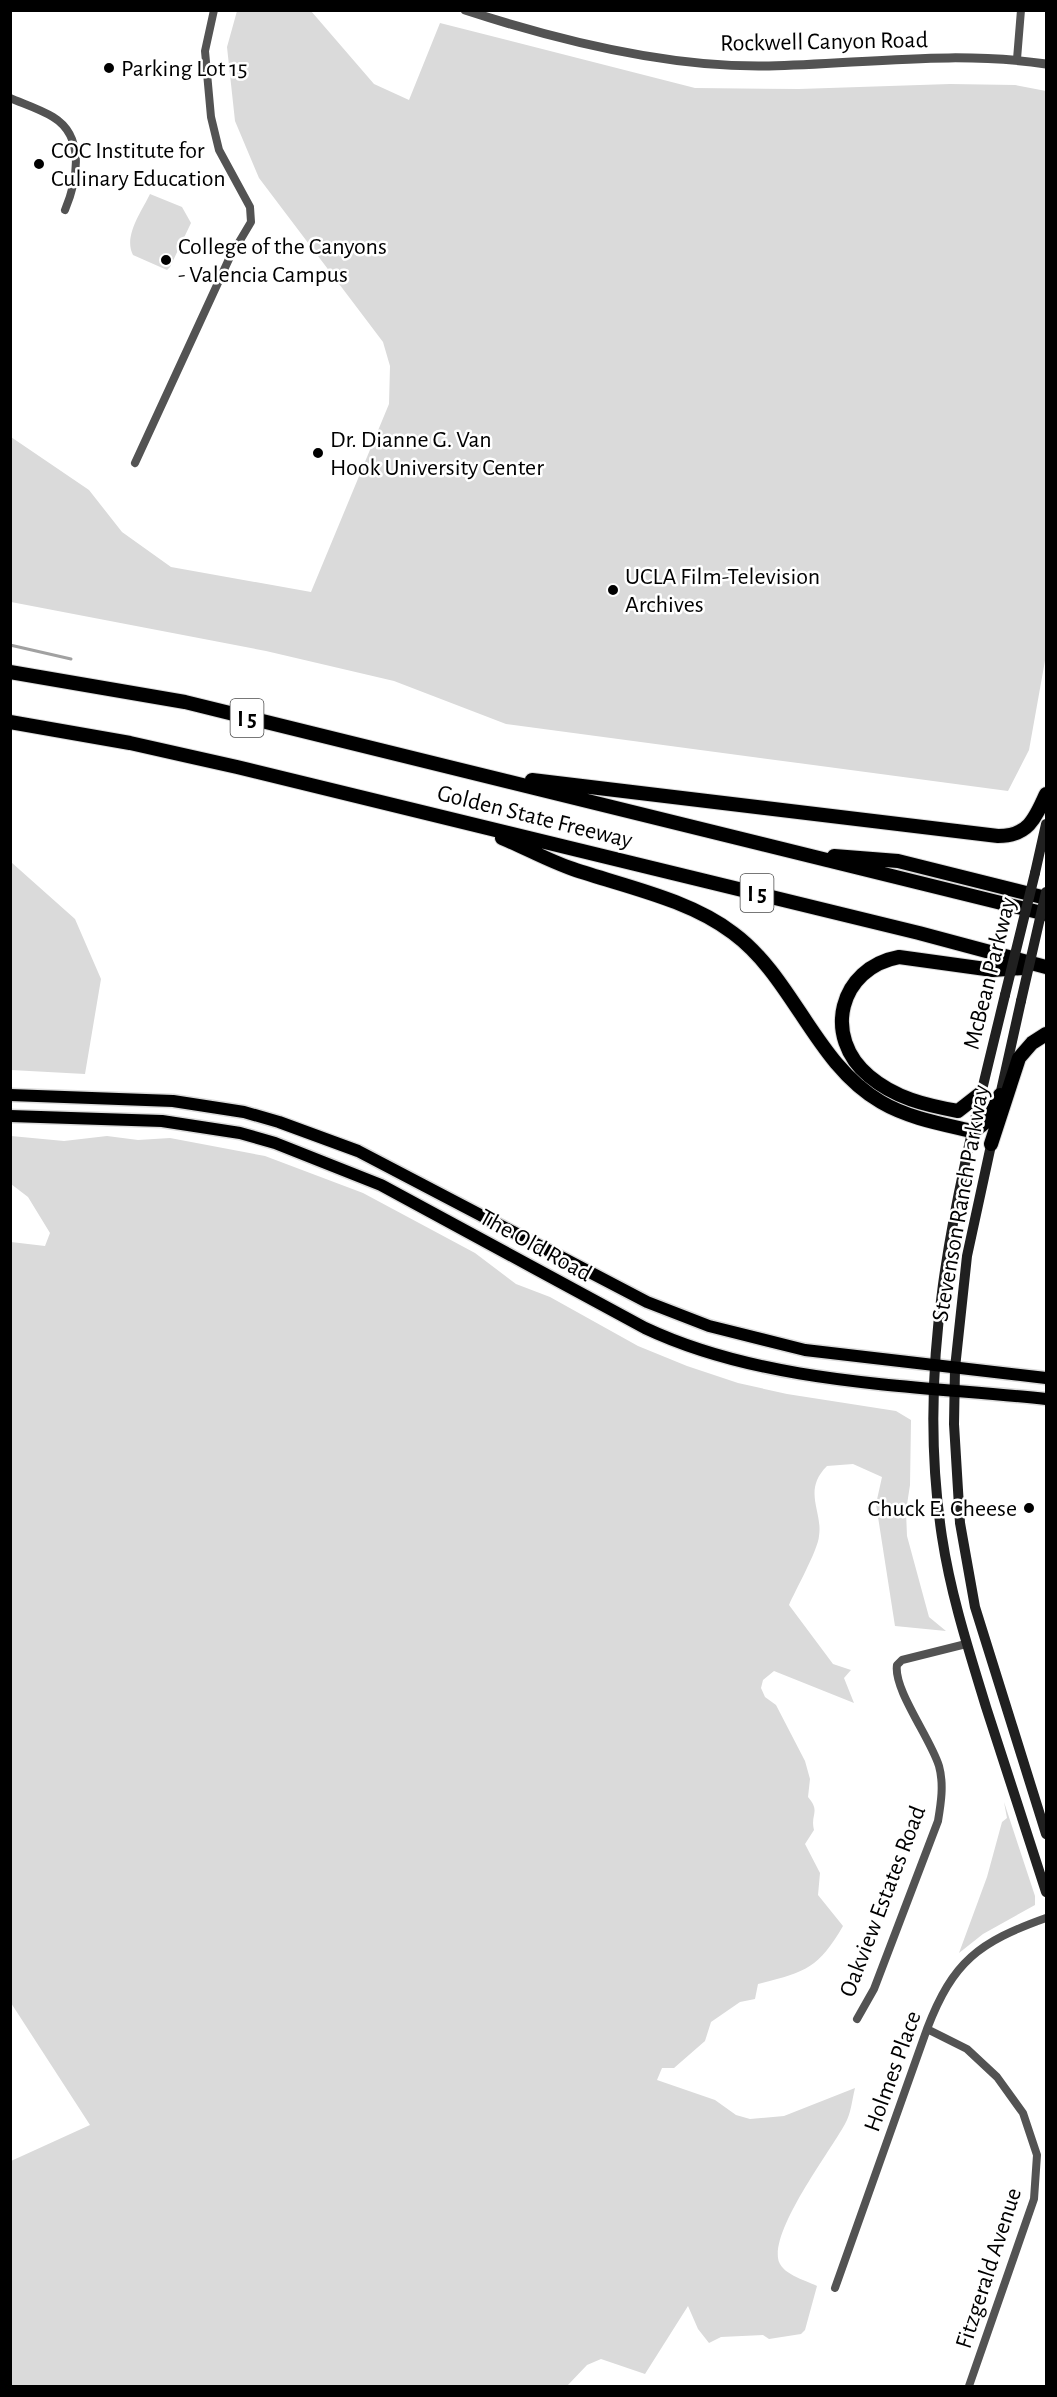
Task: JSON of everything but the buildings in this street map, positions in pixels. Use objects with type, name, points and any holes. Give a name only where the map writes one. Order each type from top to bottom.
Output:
[{"type":"highway","name":"Golden State Freeway","points":[[10,672],[185,702],[787,852],[1047,914]]},
{"type":"highway","name":"Golden State Freeway","points":[[10,722],[130,742],[919,933],[1044,967]]},
{"type":"highway","points":[[481,775],[639,791],[998,836],[1010,836],[1025,831],[1032,823],[1047,794]]},
{"type":"highway","points":[[470,824],[569,868],[681,905],[714,920],[746,942],[772,970],[844,1071],[867,1093],[905,1113],[972,1131],[983,1127],[1000,1095]]},
{"type":"highway","points":[[787,852],[898,861],[1047,898]]},
{"type":"highway","points":[[981,1093],[958,1111],[903,1097],[880,1085],[857,1064],[843,1035],[842,1011],[849,991],[864,972],[887,959],[899,957],[993,970],[1044,967]]},
{"type":"highway","points":[[991,1143],[1019,1058],[1032,1043],[1047,1034]]},
{"type":"main road","name":"McBean Parkway","points":[[972,1131],[1047,824]]},
{"type":"main road","name":"McBean Parkway","points":[[1021,1000],[1047,892]]},
{"type":"main road","name":"Stevenson Ranch Parkway","points":[[1021,1000],[967,1256],[954,1390],[960,1523],[975,1607],[1047,1834]]},
{"type":"main road","name":"The Old Road","points":[[10,1095],[173,1101],[244,1112],[323,1136],[388,1165],[615,1286],[679,1316],[741,1336],[805,1350],[1047,1378]]},
{"type":"main road","name":"The Old Road","points":[[10,1116],[162,1121],[240,1133],[275,1143],[381,1185],[615,1313],[675,1343],[759,1368],[1047,1399]]},
{"type":"main road","name":"Stevenson Ranch Parkway","points":[[972,1131],[948,1237],[934,1366],[934,1467],[939,1519],[949,1575],[966,1644],[1047,1892]]},
{"type":"street","points":[[135,463],[229,259],[251,222],[249,207],[219,150],[211,117],[205,51],[214,10]]},
{"type":"street","name":"Rockwell Canyon Road","points":[[465,10],[598,45],[692,62],[767,66],[936,57],[1017,59],[1047,64]]},
{"type":"street","points":[[1017,59],[1021,10]]},
{"type":"street","points":[[10,98],[54,117],[73,140],[76,152],[75,186],[65,210]]},
{"type":"street","name":"Oakview Estates Road","points":[[856,2019],[874,1989],[938,1821],[941,1805],[939,1768],[899,1683],[897,1665],[902,1660],[966,1644]]},
{"type":"street","name":"Holmes Place","points":[[835,2288],[927,2029],[945,1988],[969,1959],[1003,1934],[1047,1918]]},
{"type":"street","name":"Fitzgerald Avenue","points":[[927,2029],[967,2049],[997,2077],[1023,2114],[1037,2155],[1034,2199],[969,2386]]},
{"type":"shaded area","points":[[237,11],[311,11],[374,84],[409,100],[440,23],[695,88],[799,89],[950,84],[1015,85],[1046,91],[1046,655],[1029,750],[1008,791],[506,724],[394,681],[266,651],[11,602],[11,437],[89,490],[122,532],[171,567],[311,592],[389,404],[390,366],[383,342],[259,178],[235,121],[227,47]]},
{"type":"shaded area","points":[[150,194],[182,207],[191,223],[167,270],[133,255],[131,248],[132,232]]},
{"type":"shaded area","points":[[11,862],[75,919],[101,979],[85,1074],[11,1070]]},
{"type":"shaded area","points":[[11,1136],[64,1141],[107,1136],[138,1140],[170,1138],[265,1156],[363,1193],[475,1253],[516,1284],[550,1297],[638,1346],[738,1383],[787,1394],[896,1411],[911,1420],[910,1485],[906,1511],[907,1536],[929,1617],[946,1631],[895,1626],[876,1504],[882,1477],[853,1464],[827,1466],[816,1484],[818,1542],[789,1605],[833,1664],[851,1670],[844,1678],[854,1703],[774,1671],[763,1680],[761,1688],[765,1697],[776,1705],[805,1761],[810,1779],[808,1797],[815,1810],[814,1830],[805,1844],[820,1873],[818,1895],[843,1926],[818,1960],[799,1972],[758,1984],[755,1999],[740,2002],[711,2022],[705,2041],[674,2068],[662,2068],[657,2080],[715,2100],[736,2115],[750,2119],[784,2116],[855,2088],[847,2120],[793,2209],[779,2244],[778,2258],[783,2268],[794,2276],[817,2286],[805,2330],[801,2334],[769,2339],[763,2335],[721,2337],[709,2343],[698,2329],[688,2306],[645,2374],[601,2359],[587,2365],[567,2386],[11,2386],[11,2161],[90,2125],[11,2003],[11,1242],[45,1246],[50,1233],[28,1197],[11,1184]]},
{"type":"shaded area","points":[[1004,1802],[1035,1896],[1035,1905],[983,1934],[959,1953],[987,1877],[1002,1822],[1007,1818]]},
{"type":"waterway","points":[[10,645],[71,659]]},
{"type":"place","name":"Parking Lot 15","points":[[109,68]]},
{"type":"place","name":"COC Institute for Culinary Education","points":[[39,164]]},
{"type":"place","name":"College of the Canyons - Valencia Campus","points":[[166,260]]},
{"type":"place","name":"Dr. Dianne G. Van Hook University Center","points":[[318,453]]},
{"type":"place","name":"UCLA Film-Television Archives","points":[[613,590]]},
{"type":"place","name":"Chuck E. Cheese","points":[[1029,1508]]}]
